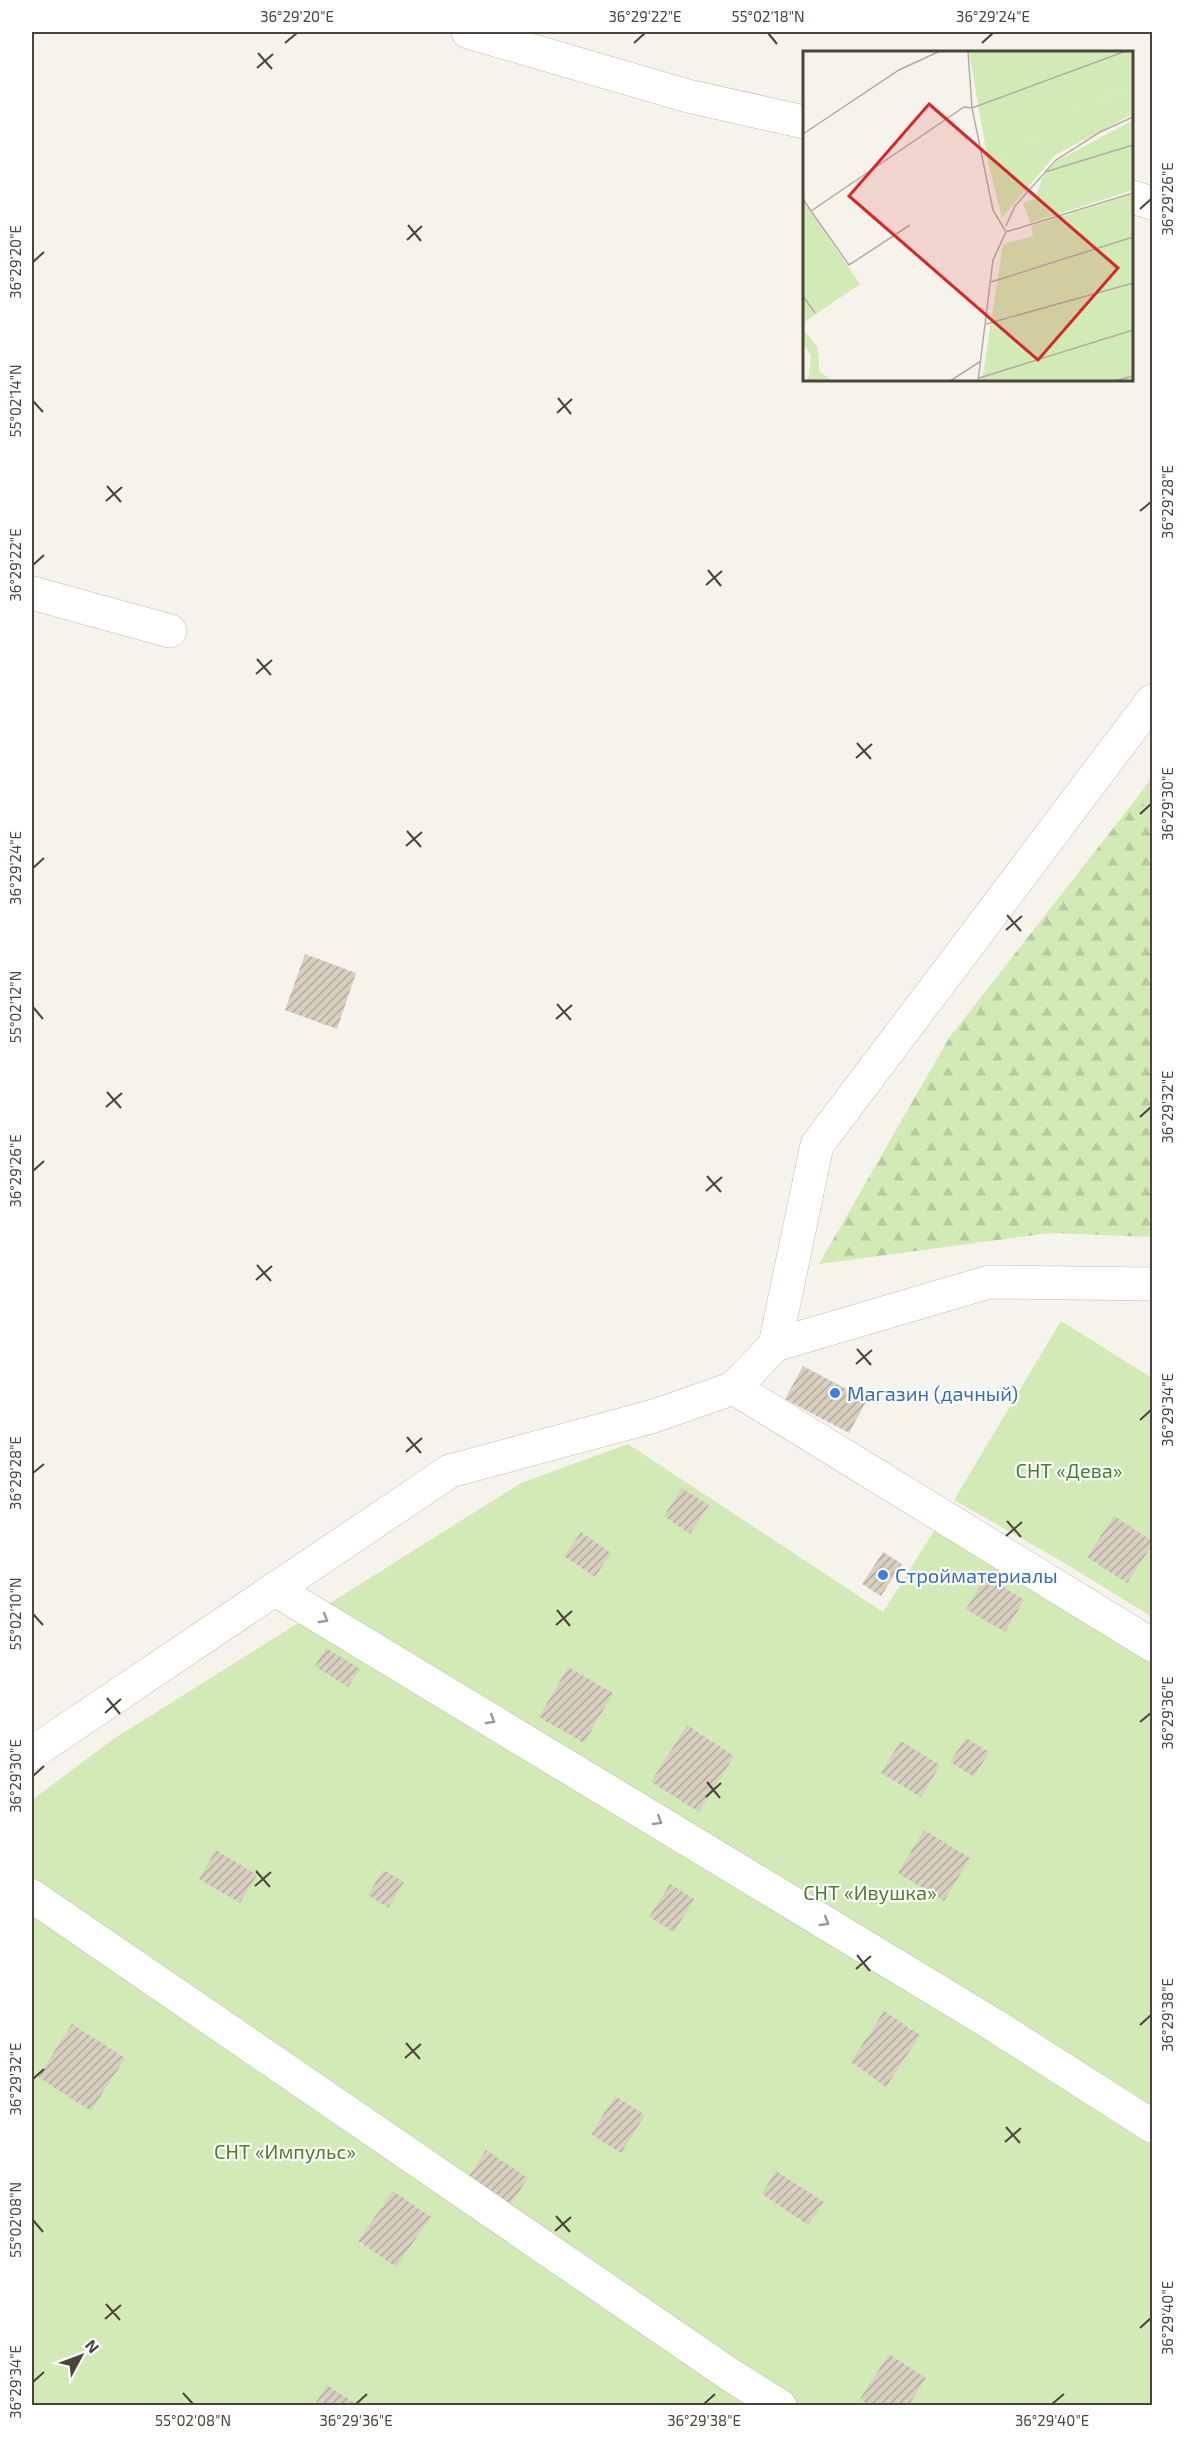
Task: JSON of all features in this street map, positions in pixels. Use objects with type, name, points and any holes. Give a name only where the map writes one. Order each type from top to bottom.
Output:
[{"type":"street","points":[[468,32],[688,96],[803,122]]},
{"type":"street","points":[[1133,197],[1152,202]]},
{"type":"street","points":[[32,593],[170,631]]},
{"type":"street","points":[[775,1345],[817,1144],[1152,701]]},
{"type":"street","points":[[32,1753],[450,1471],[654,1416],[734,1388],[775,1345],[988,1282],[1152,1284]]},
{"type":"street","points":[[734,1388],[1152,1645]]},
{"type":"street","points":[[274,1589],[984,2019],[1152,2126]]},
{"type":"street","points":[[32,1896],[729,2374],[780,2406]]},
{"type":"green space","points":[[1152,777],[1152,809],[1136,799]]},
{"type":"green space","points":[[1136,799],[1152,809],[1152,1237],[1050,1233],[819,1264],[949,1038]]},
{"type":"green space","name":"СНТ «Дева»","points":[[1061,1321],[1152,1378],[1152,1617],[1063,1562],[954,1500]]},
{"type":"green space","points":[[628,1444],[883,1612],[936,1528],[1152,1662],[1152,2405],[32,2406],[32,1800],[112,1740],[521,1483]]},
{"type":"building","points":[[305,954],[356,973],[337,1029],[285,1010]]},
{"type":"building","points":[[803,1366],[867,1400],[849,1433],[785,1399]]},
{"type":"building","points":[[682,1488],[709,1505],[690,1534],[664,1516]]},
{"type":"building","points":[[1114,1516],[1152,1541],[1152,1545],[1127,1583],[1087,1557]]},
{"type":"building","points":[[581,1532],[611,1553],[595,1577],[564,1556]]},
{"type":"building","points":[[883,1552],[902,1564],[881,1596],[862,1584]]},
{"type":"building","points":[[986,1576],[1024,1600],[1005,1632],[966,1609]]},
{"type":"building","points":[[326,1648],[360,1669],[348,1687],[315,1666]]},
{"type":"building","points":[[568,1667],[613,1693],[584,1743],[539,1717]]},
{"type":"building","points":[[687,1725],[734,1756],[699,1812],[651,1782]]},
{"type":"building","points":[[966,1738],[989,1752],[974,1777],[950,1762]]},
{"type":"building","points":[[901,1741],[940,1765],[921,1797],[881,1773]]},
{"type":"building","points":[[924,1830],[970,1858],[944,1901],[898,1873]]},
{"type":"building","points":[[216,1850],[257,1875],[240,1903],[199,1879]]},
{"type":"building","points":[[383,1870],[404,1882],[388,1908],[368,1895]]},
{"type":"building","points":[[670,1884],[694,1899],[674,1932],[649,1917]]},
{"type":"building","points":[[884,2011],[920,2035],[886,2087],[851,2062]]},
{"type":"building","points":[[72,2024],[125,2058],[91,2111],[38,2077]]},
{"type":"building","points":[[615,2096],[645,2115],[621,2153],[591,2134]]},
{"type":"building","points":[[486,2150],[528,2178],[507,2210],[465,2182]]},
{"type":"building","points":[[776,2171],[824,2202],[808,2225],[762,2194]]},
{"type":"building","points":[[393,2191],[431,2217],[396,2267],[358,2241]]},
{"type":"building","points":[[889,2354],[926,2378],[908,2406],[870,2406],[860,2399]]},
{"type":"building","points":[[327,2385],[359,2406],[314,2406]]},
{"type":"place","name":"Магазин (дачный)","points":[[835,1393]]},
{"type":"place","name":"Стройматериалы","points":[[883,1575]]},
{"type":"park label","name":"СНТ «Ивушка»","points":[[870,1892]]},
{"type":"park label","name":"СНТ «Импульс»","points":[[285,2151]]}]
